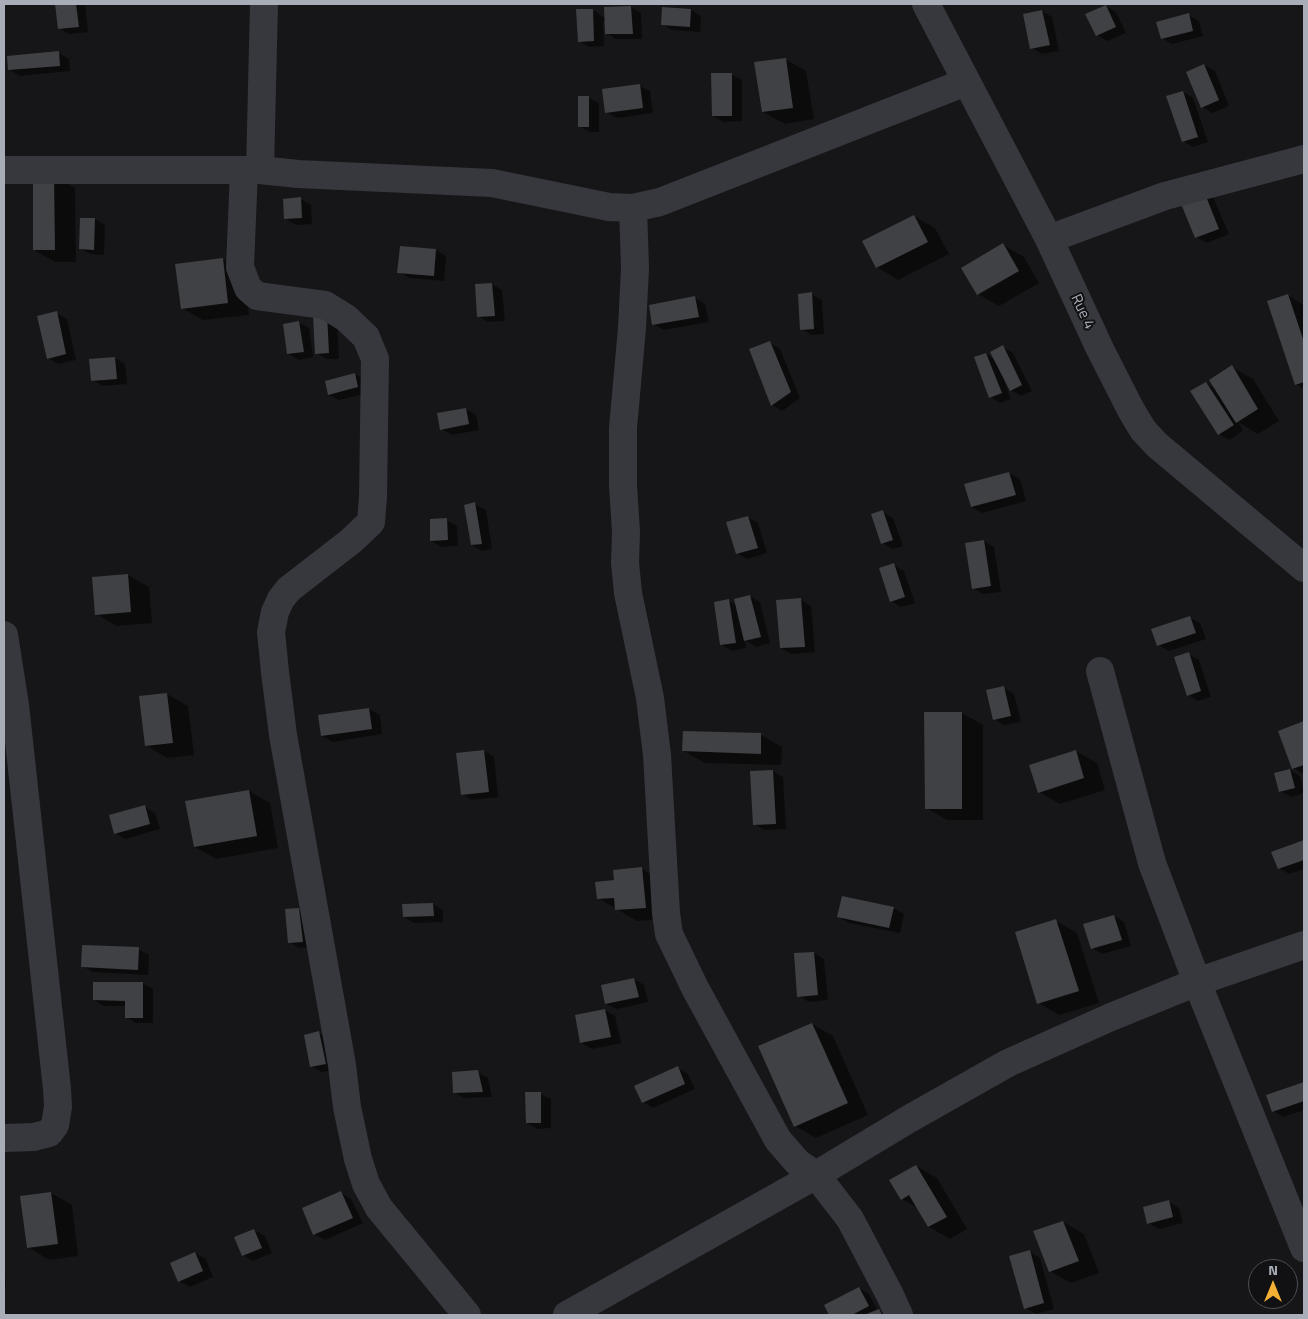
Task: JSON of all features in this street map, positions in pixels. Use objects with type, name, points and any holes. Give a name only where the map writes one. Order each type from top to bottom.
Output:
[{"type":"street","points":[[264,4],[252,170],[240,267],[248,288],[257,296],[325,305],[346,318],[366,337],[375,358],[374,496],[371,522],[351,541],[289,589],[281,599],[275,612],[271,632],[285,744],[342,1065],[347,1107],[358,1159],[366,1184],[379,1208],[467,1315]]},
{"type":"street","name":"Rue 4","points":[[926,4],[1048,240],[1131,410],[1143,430],[1157,445],[1304,568]]},
{"type":"street","points":[[4,170],[252,170],[298,174],[492,183],[609,207],[633,208],[660,202],[966,82]]},
{"type":"street","points":[[1048,240],[1165,196],[1304,159]]},
{"type":"street","points":[[633,208],[634,285],[623,428],[625,563],[628,593],[650,698],[658,755],[666,914],[669,934],[695,988],[778,1140],[798,1163],[816,1175],[850,1219],[899,1315]]},
{"type":"street","points":[[4,635],[15,705],[58,1107],[56,1125],[49,1133],[34,1137],[4,1138]]},
{"type":"street","points":[[1100,671],[1152,863],[1197,982],[1304,1248]]},
{"type":"street","points":[[567,1315],[816,1175],[908,1119],[1008,1063],[1111,1017],[1197,982],[1304,945]]},
{"type":"building","points":[[55,4],[76,4],[79,27],[58,29]]},
{"type":"building","points":[[1106,5],[1116,27],[1096,36],[1085,14]]},
{"type":"building","points":[[631,6],[633,34],[605,34],[604,7]]},
{"type":"building","points":[[662,7],[691,9],[690,27],[661,25]]},
{"type":"building","points":[[576,9],[593,9],[594,41],[578,42]]},
{"type":"building","points":[[1042,10],[1050,45],[1030,49],[1023,14]]},
{"type":"building","points":[[1189,13],[1193,31],[1161,39],[1156,22]]},
{"type":"building","points":[[59,51],[60,66],[8,70],[7,56]]},
{"type":"building","points":[[786,58],[793,108],[762,112],[754,62]]},
{"type":"building","points":[[1204,64],[1219,100],[1201,108],[1186,72]]},
{"type":"building","points":[[711,73],[732,73],[732,116],[712,116]]},
{"type":"building","points":[[640,84],[643,108],[605,113],[602,89]]},
{"type":"building","points":[[1183,91],[1198,137],[1182,142],[1166,96]]},
{"type":"building","points":[[578,96],[589,96],[589,127],[578,127]]},
{"type":"building","points":[[33,175],[54,175],[55,250],[33,250]]},
{"type":"building","points":[[1203,189],[1219,229],[1195,238],[1179,199]]},
{"type":"building","points":[[301,197],[302,218],[284,219],[283,199]]},
{"type":"building","points":[[914,215],[928,242],[876,268],[862,241]]},
{"type":"building","points":[[80,218],[95,218],[94,250],[79,249]]},
{"type":"building","points":[[1003,243],[1019,271],[977,295],[961,268]]},
{"type":"building","points":[[400,246],[436,249],[434,276],[397,273]]},
{"type":"building","points":[[223,258],[228,303],[181,309],[175,264]]},
{"type":"building","points":[[492,283],[495,316],[477,317],[475,284]]},
{"type":"building","points":[[812,292],[814,329],[800,330],[798,294]]},
{"type":"building","points":[[1288,294],[1304,342],[1304,382],[1295,385],[1267,301]]},
{"type":"building","points":[[695,296],[699,317],[652,325],[649,305]]},
{"type":"building","points":[[57,311],[66,354],[47,359],[37,316]]},
{"type":"building","points":[[327,314],[329,353],[315,354],[313,315]]},
{"type":"building","points":[[299,321],[304,352],[287,354],[283,324]]},
{"type":"building","points":[[770,341],[791,392],[771,406],[749,349]]},
{"type":"building","points":[[1003,345],[1022,385],[1010,391],[990,352]]},
{"type":"building","points":[[986,353],[1002,393],[989,398],[974,357]]},
{"type":"building","points":[[115,357],[117,379],[91,381],[89,359]]},
{"type":"building","points":[[1232,365],[1258,409],[1236,423],[1209,380]]},
{"type":"building","points":[[355,373],[358,387],[328,395],[325,381]]},
{"type":"building","points":[[1206,382],[1234,425],[1218,435],[1190,391]]},
{"type":"building","points":[[466,408],[469,424],[440,430],[437,413]]},
{"type":"building","points":[[1009,472],[1016,495],[971,507],[964,484]]},
{"type":"building","points":[[475,502],[482,544],[471,545],[464,505]]},
{"type":"building","points":[[883,510],[893,540],[881,544],[871,514]]},
{"type":"building","points":[[748,516],[758,548],[736,554],[726,522]]},
{"type":"building","points":[[447,518],[448,540],[430,541],[430,519]]},
{"type":"building","points":[[984,540],[991,586],[972,589],[965,543]]},
{"type":"building","points":[[894,563],[905,597],[890,602],[879,568]]},
{"type":"building","points":[[128,574],[131,612],[95,615],[92,577]]},
{"type":"building","points":[[750,595],[761,637],[744,641],[734,599]]},
{"type":"building","points":[[801,598],[805,647],[780,648],[776,600]]},
{"type":"building","points":[[729,599],[736,643],[720,645],[714,602]]},
{"type":"building","points":[[1190,616],[1196,633],[1157,646],[1151,629]]},
{"type":"building","points":[[1189,652],[1201,691],[1187,696],[1174,657]]},
{"type":"building","points":[[1004,686],[1011,716],[993,720],[986,690]]},
{"type":"building","points":[[167,693],[173,743],[145,746],[139,696]]},
{"type":"building","points":[[369,708],[372,729],[321,736],[318,715]]},
{"type":"building","points":[[924,712],[962,712],[962,809],[925,809]]},
{"type":"building","points":[[1304,721],[1304,765],[1292,769],[1278,731]]},
{"type":"building","points":[[683,731],[761,733],[761,754],[682,751]]},
{"type":"building","points":[[484,750],[489,792],[461,795],[456,753]]},
{"type":"building","points":[[1076,750],[1084,778],[1038,793],[1029,765]]},
{"type":"building","points":[[1290,769],[1295,788],[1279,792],[1274,773]]},
{"type":"building","points":[[773,770],[776,824],[753,825],[750,771]]},
{"type":"building","points":[[249,790],[257,836],[194,847],[185,801]]},
{"type":"building","points":[[145,805],[150,824],[114,834],[109,815]]},
{"type":"building","points":[[1304,840],[1304,860],[1278,869],[1271,852]]},
{"type":"building","points":[[642,867],[646,908],[615,910],[614,898],[597,899],[595,882],[614,880],[613,870]]},
{"type":"building","points":[[842,896],[894,907],[889,928],[837,917]]},
{"type":"building","points":[[433,903],[434,916],[403,917],[402,904]]},
{"type":"building","points":[[299,908],[303,942],[288,943],[285,909]]},
{"type":"building","points":[[1114,915],[1122,940],[1091,949],[1083,924]]},
{"type":"building","points":[[1056,919],[1079,991],[1037,1004],[1015,932]]},
{"type":"building","points":[[82,945],[139,947],[138,970],[81,967]]},
{"type":"building","points":[[814,952],[818,995],[797,997],[794,953]]},
{"type":"building","points":[[634,978],[639,997],[605,1004],[601,985]]},
{"type":"building","points":[[93,982],[143,982],[143,1018],[125,1018],[125,1001],[93,1000]]},
{"type":"building","points":[[605,1009],[611,1037],[580,1043],[575,1015]]},
{"type":"building","points":[[812,1023],[848,1103],[794,1127],[758,1046]]},
{"type":"building","points":[[319,1031],[326,1064],[310,1067],[304,1035]]},
{"type":"building","points":[[678,1066],[685,1084],[642,1103],[634,1086]]},
{"type":"building","points":[[478,1070],[483,1092],[453,1093],[452,1072]]},
{"type":"building","points":[[1304,1082],[1304,1101],[1272,1112],[1266,1095]]},
{"type":"building","points":[[525,1092],[541,1092],[541,1123],[526,1123]]},
{"type":"building","points":[[916,1165],[947,1217],[928,1227],[909,1195],[901,1200],[889,1180]]},
{"type":"building","points":[[341,1191],[353,1218],[313,1235],[302,1208]]},
{"type":"building","points":[[51,1192],[58,1244],[27,1248],[20,1196]]},
{"type":"building","points":[[1169,1200],[1173,1217],[1147,1224],[1143,1207]]},
{"type":"building","points":[[1063,1221],[1079,1261],[1049,1272],[1033,1231]]},
{"type":"building","points":[[254,1229],[262,1248],[242,1256],[234,1237]]},
{"type":"building","points":[[1030,1250],[1044,1303],[1024,1309],[1009,1256]]},
{"type":"building","points":[[195,1252],[203,1271],[178,1282],[170,1263]]},
{"type":"building","points":[[859,1287],[869,1306],[852,1315],[829,1315],[824,1305]]},
{"type":"building","points":[[879,1309],[882,1315],[864,1315]]}]
